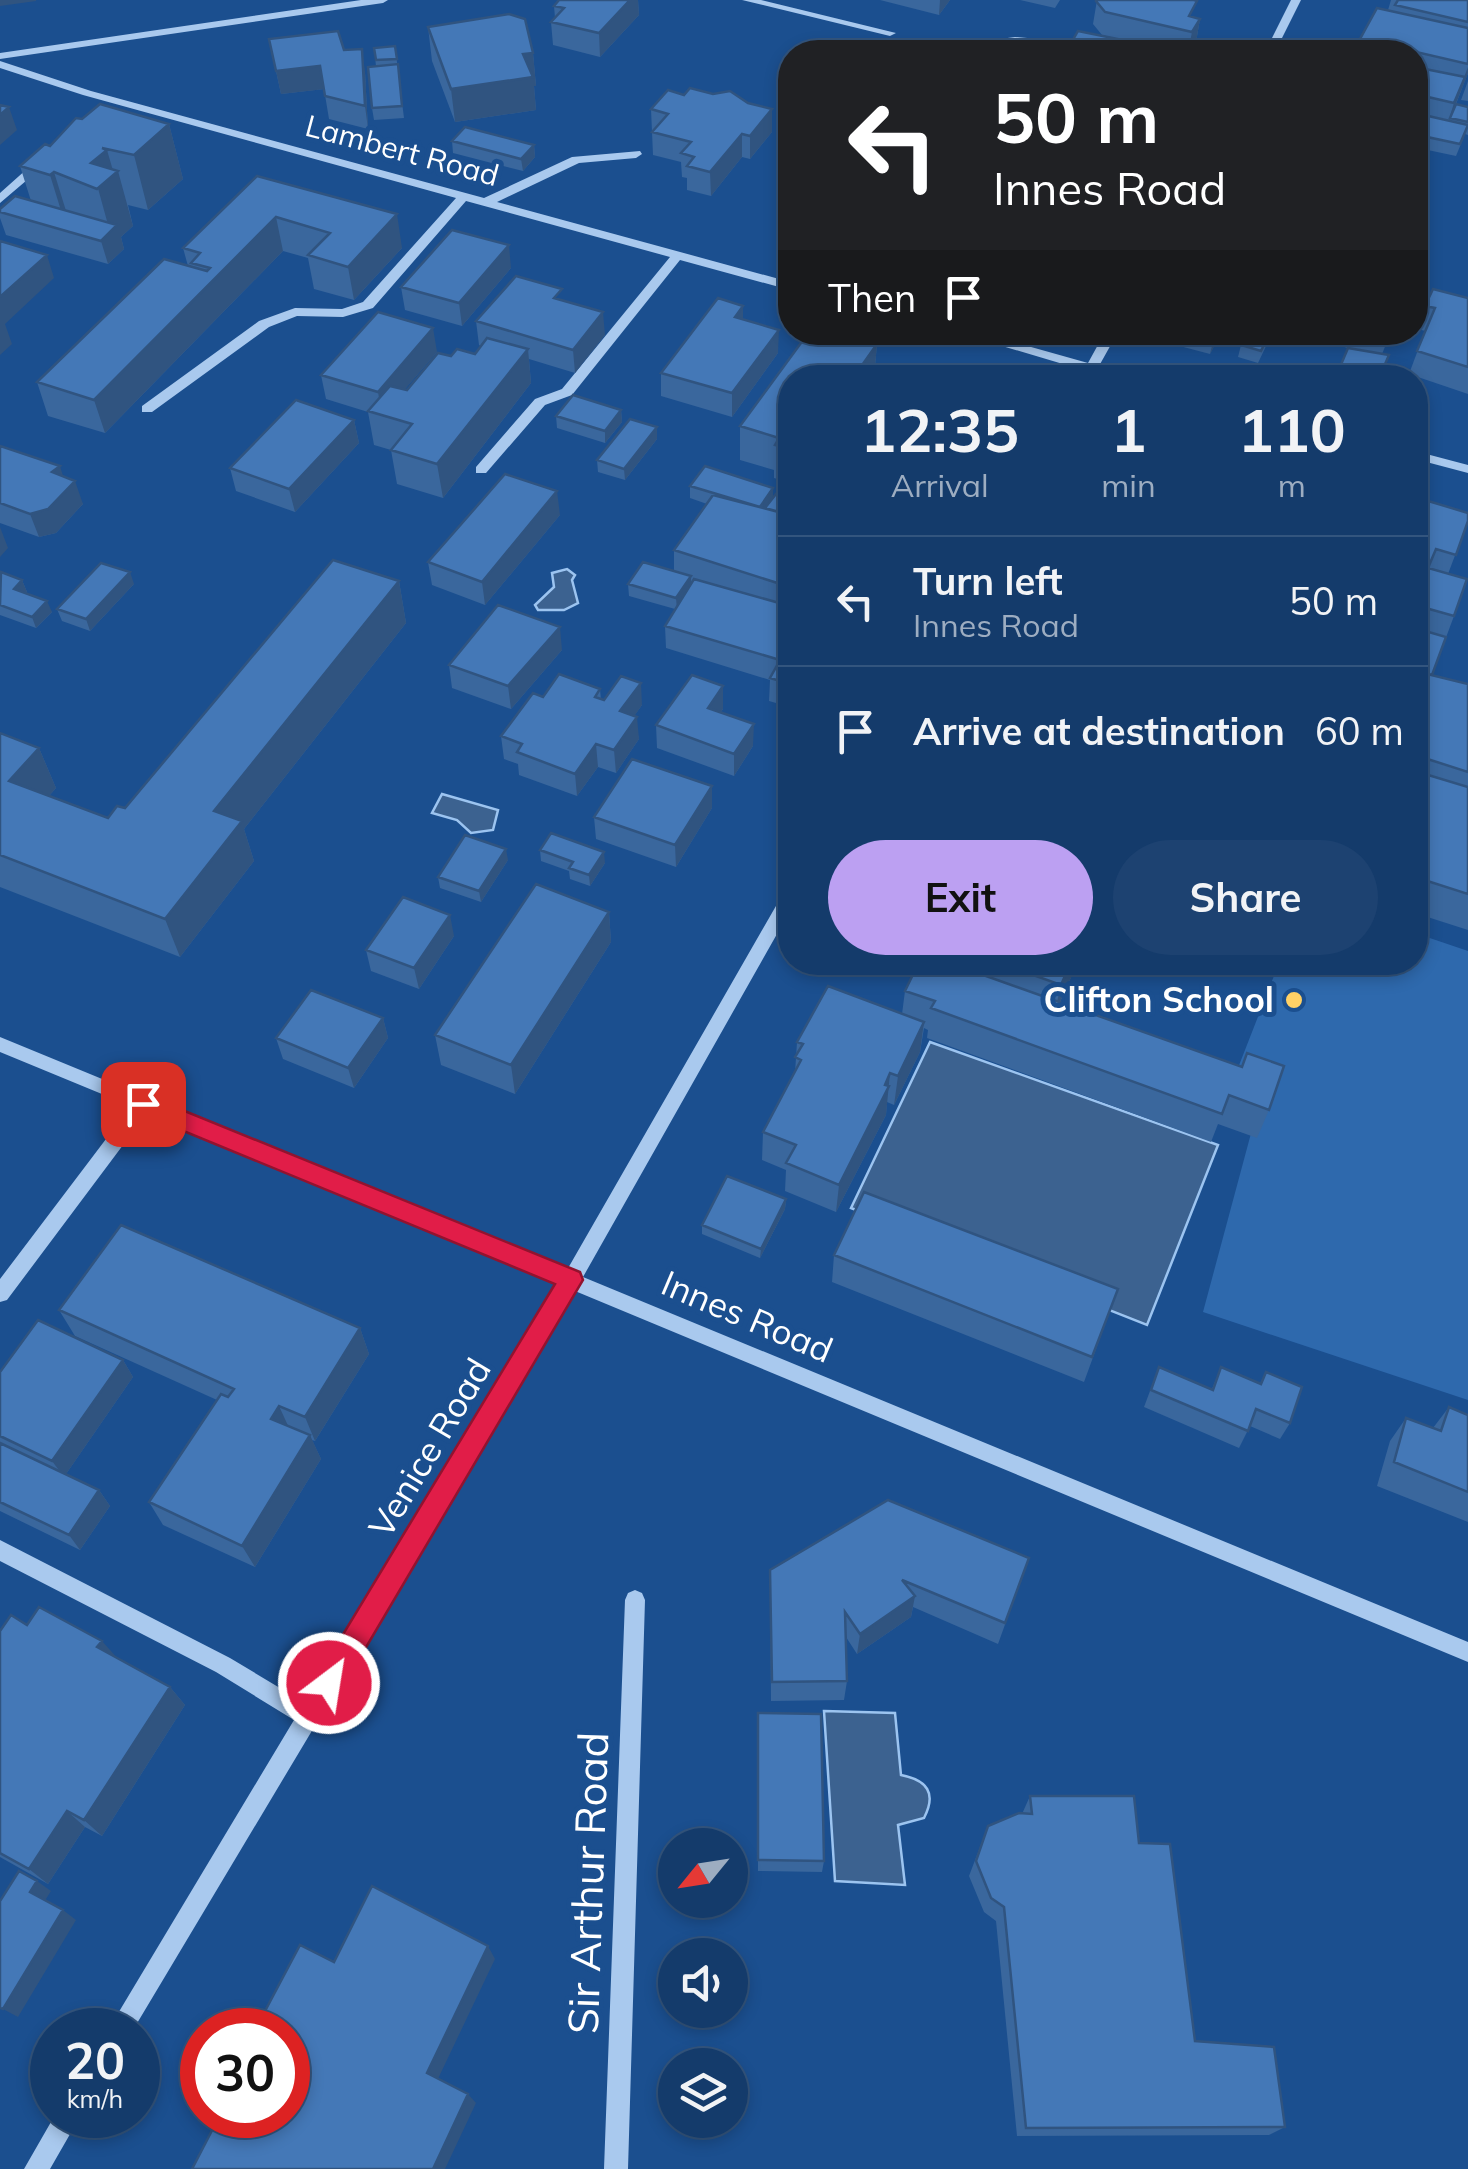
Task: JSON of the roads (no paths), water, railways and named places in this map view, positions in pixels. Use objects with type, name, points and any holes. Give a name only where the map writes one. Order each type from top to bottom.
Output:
[{"type":"street","points":[[0,56],[383,0]]},
{"type":"street","points":[[747,0],[890,33]]},
{"type":"street","points":[[1276,40],[1296,0]]},
{"type":"street","name":"Lambert Road","points":[[0,64],[113,100],[778,283]]},
{"type":"street","points":[[99,112],[113,100]]},
{"type":"street","points":[[0,199],[56,149]]},
{"type":"street","points":[[486,202],[526,180],[576,160],[636,154]]},
{"type":"street","points":[[147,409],[264,324],[295,312],[343,314],[368,305],[464,196]]},
{"type":"street","points":[[480,470],[540,402],[567,392],[676,256]]},
{"type":"street","points":[[1002,345],[1064,365]]},
{"type":"street","points":[[1428,458],[1468,469]]},
{"type":"street","name":"Venice Road","points":[[133,2008],[571,1280],[778,917]]},
{"type":"street","name":"Innes Road","points":[[0,1044],[1468,1652]]},
{"type":"street","points":[[0,1294],[143,1104]]},
{"type":"street","points":[[0,1550],[223,1665],[309,1717]]},
{"type":"street","name":"Sir Arthur Road","points":[[616,2169],[635,1600]]},
{"type":"street","points":[[36,2169],[55,2138]]},
{"type":"place","name":"Clifton School","points":[[1294,1000]]}]
